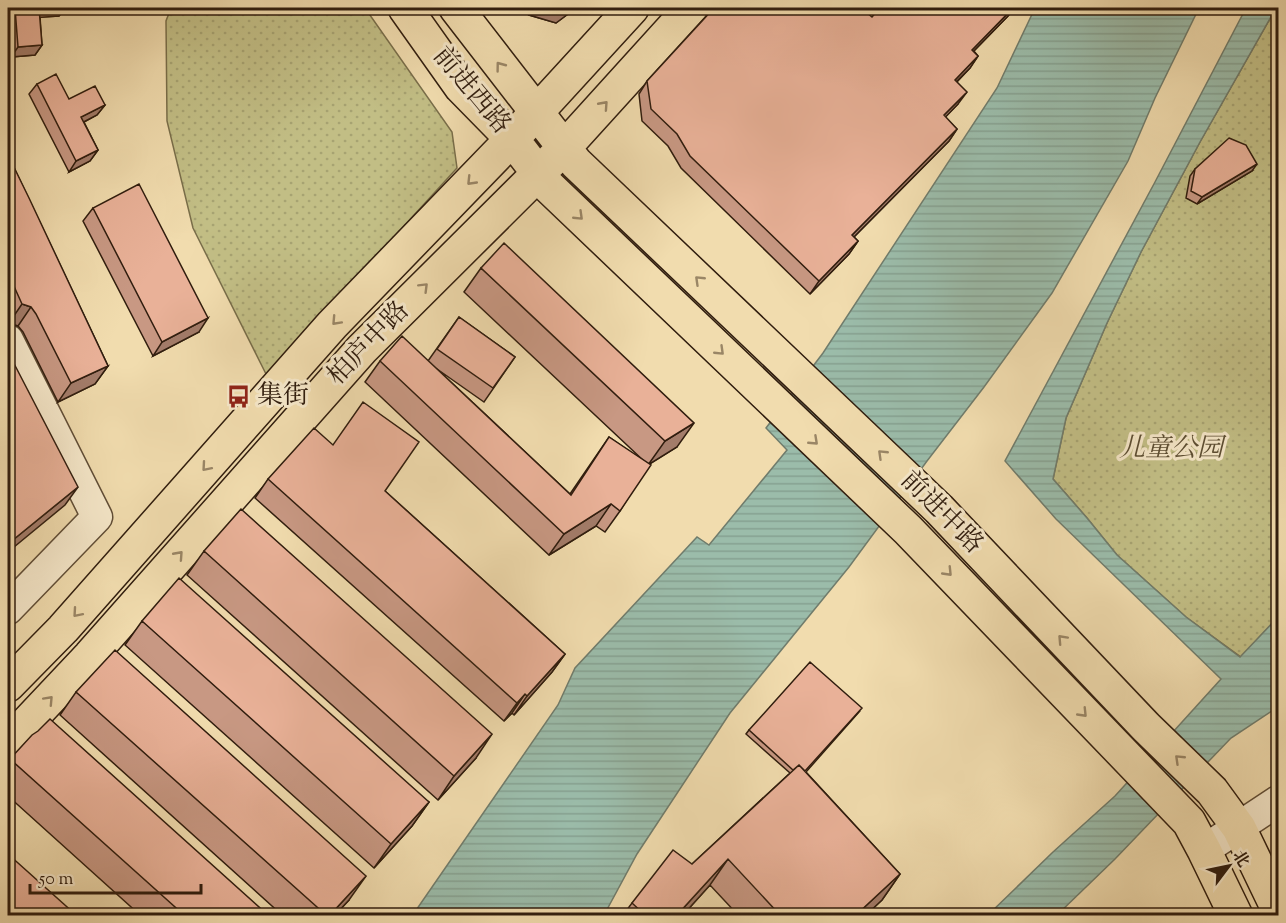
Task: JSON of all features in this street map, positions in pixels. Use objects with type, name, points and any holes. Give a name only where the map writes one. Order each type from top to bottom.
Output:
[{"type":"main road","name":"前进西路","points":[[405,8],[461,87],[512,139],[539,173]]},
{"type":"main road","name":"前进西路","points":[[456,8],[564,148]]},
{"type":"main road","name":"柏庐中路","points":[[8,685],[63,629],[332,325],[512,139],[632,8]]},
{"type":"main road","name":"柏庐中路","points":[[8,742],[90,656],[362,349],[564,148],[691,8]]},
{"type":"main road","name":"前进中路","points":[[564,148],[576,163],[939,509],[1146,727],[1212,792],[1239,828],[1278,909]]},
{"type":"main road","name":"前进中路","points":[[539,173],[549,187],[908,530],[1125,756],[1196,836],[1236,915]]},
{"type":"street","points":[[8,340],[97,517],[8,609]]},
{"type":"street","points":[[1196,836],[1239,828],[1278,801]]},
{"type":"green space","points":[[171,8],[365,8],[452,132],[457,168],[267,376],[193,228],[167,121],[166,21]]},
{"type":"green space","name":"儿童公园","points":[[1278,8],[1278,617],[1241,657],[1186,617],[1117,555],[1053,479],[1066,418],[1107,323],[1141,252],[1200,142]]},
{"type":"shaded area","points":[[1035,8],[1199,8],[1155,98],[1128,161],[1052,293],[849,567],[730,713],[637,854],[604,915],[412,916],[558,705],[575,668],[697,537],[709,545],[787,450],[766,428],[823,353],[997,88]]},
{"type":"shaded area","points":[[1246,8],[1276,8],[1200,142],[1141,252],[1107,323],[1066,418],[1053,479],[1117,555],[1186,617],[1240,657],[1278,617],[1278,707],[1231,738],[1115,859],[1057,915],[987,916],[1115,796],[1221,679],[1056,519],[1005,461]]},
{"type":"building","points":[[15,8],[39,8],[42,45],[18,47]]},
{"type":"building","points":[[714,8],[861,8],[872,17],[880,8],[1013,8],[972,50],[978,56],[955,80],[967,92],[944,115],[957,129],[852,235],[858,241],[819,281],[690,156],[677,134],[651,109],[647,81]]},
{"type":"building","points":[[56,74],[69,99],[95,86],[105,105],[81,117],[98,150],[76,161],[37,84]]},
{"type":"building","points":[[1229,138],[1246,145],[1257,164],[1202,197],[1191,191],[1195,169]]},
{"type":"building","points":[[8,155],[108,366],[71,383],[36,314],[31,307],[22,304],[8,273]]},
{"type":"building","points":[[139,184],[208,318],[162,342],[93,208]]},
{"type":"building","points":[[504,243],[694,423],[665,441],[481,268]]},
{"type":"building","points":[[459,317],[515,357],[493,388],[437,349]]},
{"type":"building","points":[[402,336],[571,495],[609,437],[651,465],[620,511],[611,504],[564,534],[380,361]]},
{"type":"building","points":[[8,352],[78,487],[8,544]]},
{"type":"building","points":[[363,402],[419,442],[385,491],[565,654],[527,696],[525,694],[517,703],[268,479],[314,428],[333,445]]},
{"type":"building","points":[[241,509],[492,734],[454,776],[204,551]]},
{"type":"building","points":[[179,578],[429,802],[391,844],[142,621]]},
{"type":"building","points":[[115,650],[366,876],[330,915],[326,915],[76,692]]},
{"type":"building","points":[[810,662],[862,708],[805,771],[799,765],[793,770],[749,730]]},
{"type":"building","points":[[50,719],[268,915],[184,915],[10,759]]},
{"type":"building","points":[[799,765],[900,874],[856,915],[780,915],[728,859],[677,915],[645,915],[632,903],[673,850],[692,864]]},
{"type":"building","points":[[8,854],[76,915],[8,915]]},
{"type":"place","name":"集街","points":[[239,396]]}]
